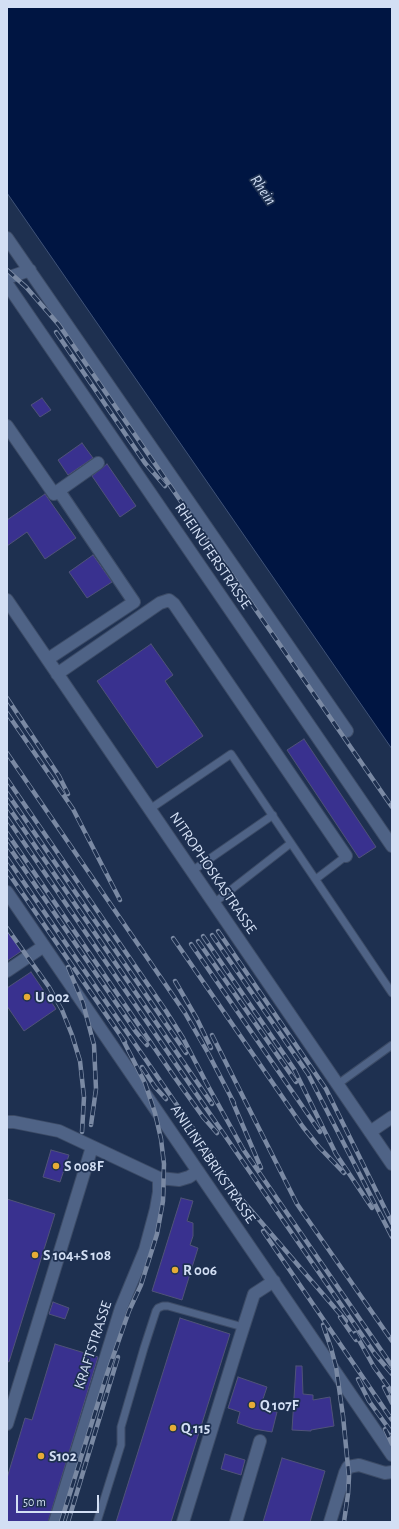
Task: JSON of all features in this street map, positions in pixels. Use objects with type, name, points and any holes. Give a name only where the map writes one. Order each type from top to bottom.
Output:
[{"type":"street","points":[[7,238],[347,731]]},
{"type":"street","points":[[7,278],[30,270]]},
{"type":"street","name":"RHEINUFERSTRASSE","points":[[7,284],[392,846]]},
{"type":"street","points":[[7,426],[54,494],[98,463]]},
{"type":"street","points":[[59,491],[142,615]]},
{"type":"street","name":"NITROPHOSKASTRASSE","points":[[7,600],[392,1164]]},
{"type":"street","points":[[57,674],[142,615],[160,603],[168,600],[174,604],[346,856]]},
{"type":"street","points":[[48,659],[134,602]]},
{"type":"street","name":"ANILINFABRIKSTRASSE","points":[[7,892],[392,1455]]},
{"type":"street","points":[[7,972],[44,946]]},
{"type":"street","points":[[370,1132],[392,1117]]},
{"type":"street","points":[[7,1122],[59,1131],[159,1178],[179,1180],[189,1177],[198,1171]]},
{"type":"street","points":[[7,1424],[92,1147]]},
{"type":"street","name":"KRAFTSTRASSE","points":[[55,1522],[121,1308],[145,1250],[156,1210],[159,1192],[159,1178]]},
{"type":"street","points":[[183,1522],[254,1294],[274,1281]]},
{"type":"street","points":[[236,1522],[260,1441]]},
{"type":"street","points":[[330,1522],[348,1467],[358,1465],[385,1473],[392,1472]]},
{"type":"lane","points":[[150,809],[231,754],[392,993]]},
{"type":"lane","points":[[192,871],[273,815]]},
{"type":"lane","points":[[214,903],[291,843]]},
{"type":"lane","points":[[316,879],[346,856]]},
{"type":"lane","points":[[338,1084],[392,1045]]},
{"type":"lane","points":[[97,1522],[121,1445],[121,1427],[144,1348],[158,1308],[168,1306],[243,1327]]},
{"type":"water","name":"Rhein","points":[[7,7],[392,7],[392,749],[7,193]]},
{"type":"building","points":[[42,398],[51,410],[40,417],[31,405]]},
{"type":"building","points":[[82,443],[93,458],[68,475],[58,460]]},
{"type":"building","points":[[107,464],[136,506],[120,517],[92,476]]},
{"type":"building","points":[[45,494],[76,538],[45,559],[27,532],[7,546],[7,520]]},
{"type":"building","points":[[93,555],[112,582],[87,598],[69,572]]},
{"type":"building","points":[[151,644],[173,675],[165,681],[203,736],[157,768],[97,681]]},
{"type":"building","points":[[304,739],[376,847],[359,858],[287,750]]},
{"type":"building","points":[[7,927],[23,950],[7,961]]},
{"type":"building","name":"U 002","points":[[31,972],[56,1009],[24,1031],[7,1006],[7,988]]},
{"type":"building","name":"S 008F","points":[[51,1150],[69,1155],[60,1182],[43,1177]]},
{"type":"building","name":"R 006","points":[[181,1198],[193,1201],[187,1221],[193,1223],[193,1236],[190,1245],[198,1248],[182,1300],[152,1291]]},
{"type":"building","points":[[7,1199],[55,1214],[9,1362],[7,1361]]},
{"type":"building","points":[[53,1302],[69,1308],[65,1319],[49,1314]]},
{"type":"building","name":"Q 115","points":[[180,1318],[230,1334],[171,1522],[116,1522]]},
{"type":"building","points":[[55,1344],[98,1357],[48,1522],[7,1522],[7,1478],[25,1418],[32,1420]]},
{"type":"building","points":[[296,1366],[302,1366],[303,1394],[313,1395],[313,1400],[330,1397],[334,1426],[311,1431],[292,1430]]},
{"type":"building","points":[[238,1377],[267,1387],[260,1408],[277,1412],[272,1432],[254,1429],[237,1423],[240,1412],[228,1408]]},
{"type":"building","points":[[225,1454],[245,1460],[241,1475],[221,1469]]},
{"type":"building","points":[[282,1458],[325,1471],[310,1522],[263,1522]]},
{"type":"railway","points":[[7,270],[26,287],[59,325],[392,807]]},
{"type":"railway","points":[[56,332],[145,463],[165,486]]},
{"type":"railway","points":[[7,698],[59,776],[68,794]]},
{"type":"railway","points":[[7,713],[73,809],[120,900]]},
{"type":"railway","points":[[7,753],[185,1013],[234,1103]]},
{"type":"railway","points":[[7,779],[166,1011],[183,1038],[243,1149],[392,1366]]},
{"type":"railway","points":[[7,793],[186,1053]]},
{"type":"railway","points":[[7,805],[212,1104]]},
{"type":"railway","points":[[7,818],[375,1354],[392,1374]]},
{"type":"railway","points":[[7,833],[173,1075],[203,1117],[217,1133]]},
{"type":"railway","points":[[7,844],[136,1032],[147,1045]]},
{"type":"railway","points":[[7,858],[243,1201],[346,1321]]},
{"type":"railway","points":[[7,871],[125,1042]]},
{"type":"railway","points":[[7,928],[49,987],[62,1010],[72,1035],[80,1061],[84,1097],[82,1132]]},
{"type":"railway","points":[[218,931],[326,1089],[392,1223]]},
{"type":"railway","points":[[212,935],[308,1074],[392,1237]]},
{"type":"railway","points":[[203,936],[294,1069],[336,1154],[372,1208]]},
{"type":"railway","points":[[173,938],[303,1127],[319,1147],[344,1173]]},
{"type":"railway","points":[[198,941],[296,1082]]},
{"type":"railway","points":[[191,944],[320,1132]]},
{"type":"railway","points":[[68,967],[83,1003],[94,1045],[96,1089],[91,1125]]},
{"type":"railway","points":[[175,981],[197,1019],[211,1048]]},
{"type":"railway","points":[[212,1035],[297,1204],[392,1341]]},
{"type":"railway","points":[[61,1522],[107,1374],[129,1311],[141,1285],[157,1234],[163,1201],[164,1164],[161,1139],[155,1113],[145,1083],[122,1038]]},
{"type":"railway","points":[[142,1067],[155,1087],[166,1099]]},
{"type":"railway","points":[[231,1098],[261,1168]]},
{"type":"railway","points":[[263,1231],[392,1420]]},
{"type":"railway","points":[[340,1317],[356,1340]]},
{"type":"railway","points":[[323,1325],[336,1367],[343,1416],[349,1477],[344,1522]]},
{"type":"railway","points":[[355,1333],[374,1367],[392,1392]]},
{"type":"railway","points":[[68,1522],[118,1357]]},
{"type":"railway","points":[[358,1379],[369,1401],[392,1433]]},
{"type":"railway","points":[[384,1387],[392,1403]]},
{"type":"railway","points":[[385,1429],[392,1444]]},
{"type":"place","name":"U 002","points":[[27,997]]},
{"type":"place","name":"S 008F","points":[[56,1166]]},
{"type":"place","name":"S 104+S 108","points":[[35,1255]]},
{"type":"place","name":"R 006","points":[[175,1270]]},
{"type":"place","name":"Q 107F","points":[[252,1405]]},
{"type":"place","name":"Q 115","points":[[173,1428]]},
{"type":"place","name":"S102","points":[[41,1456]]}]
